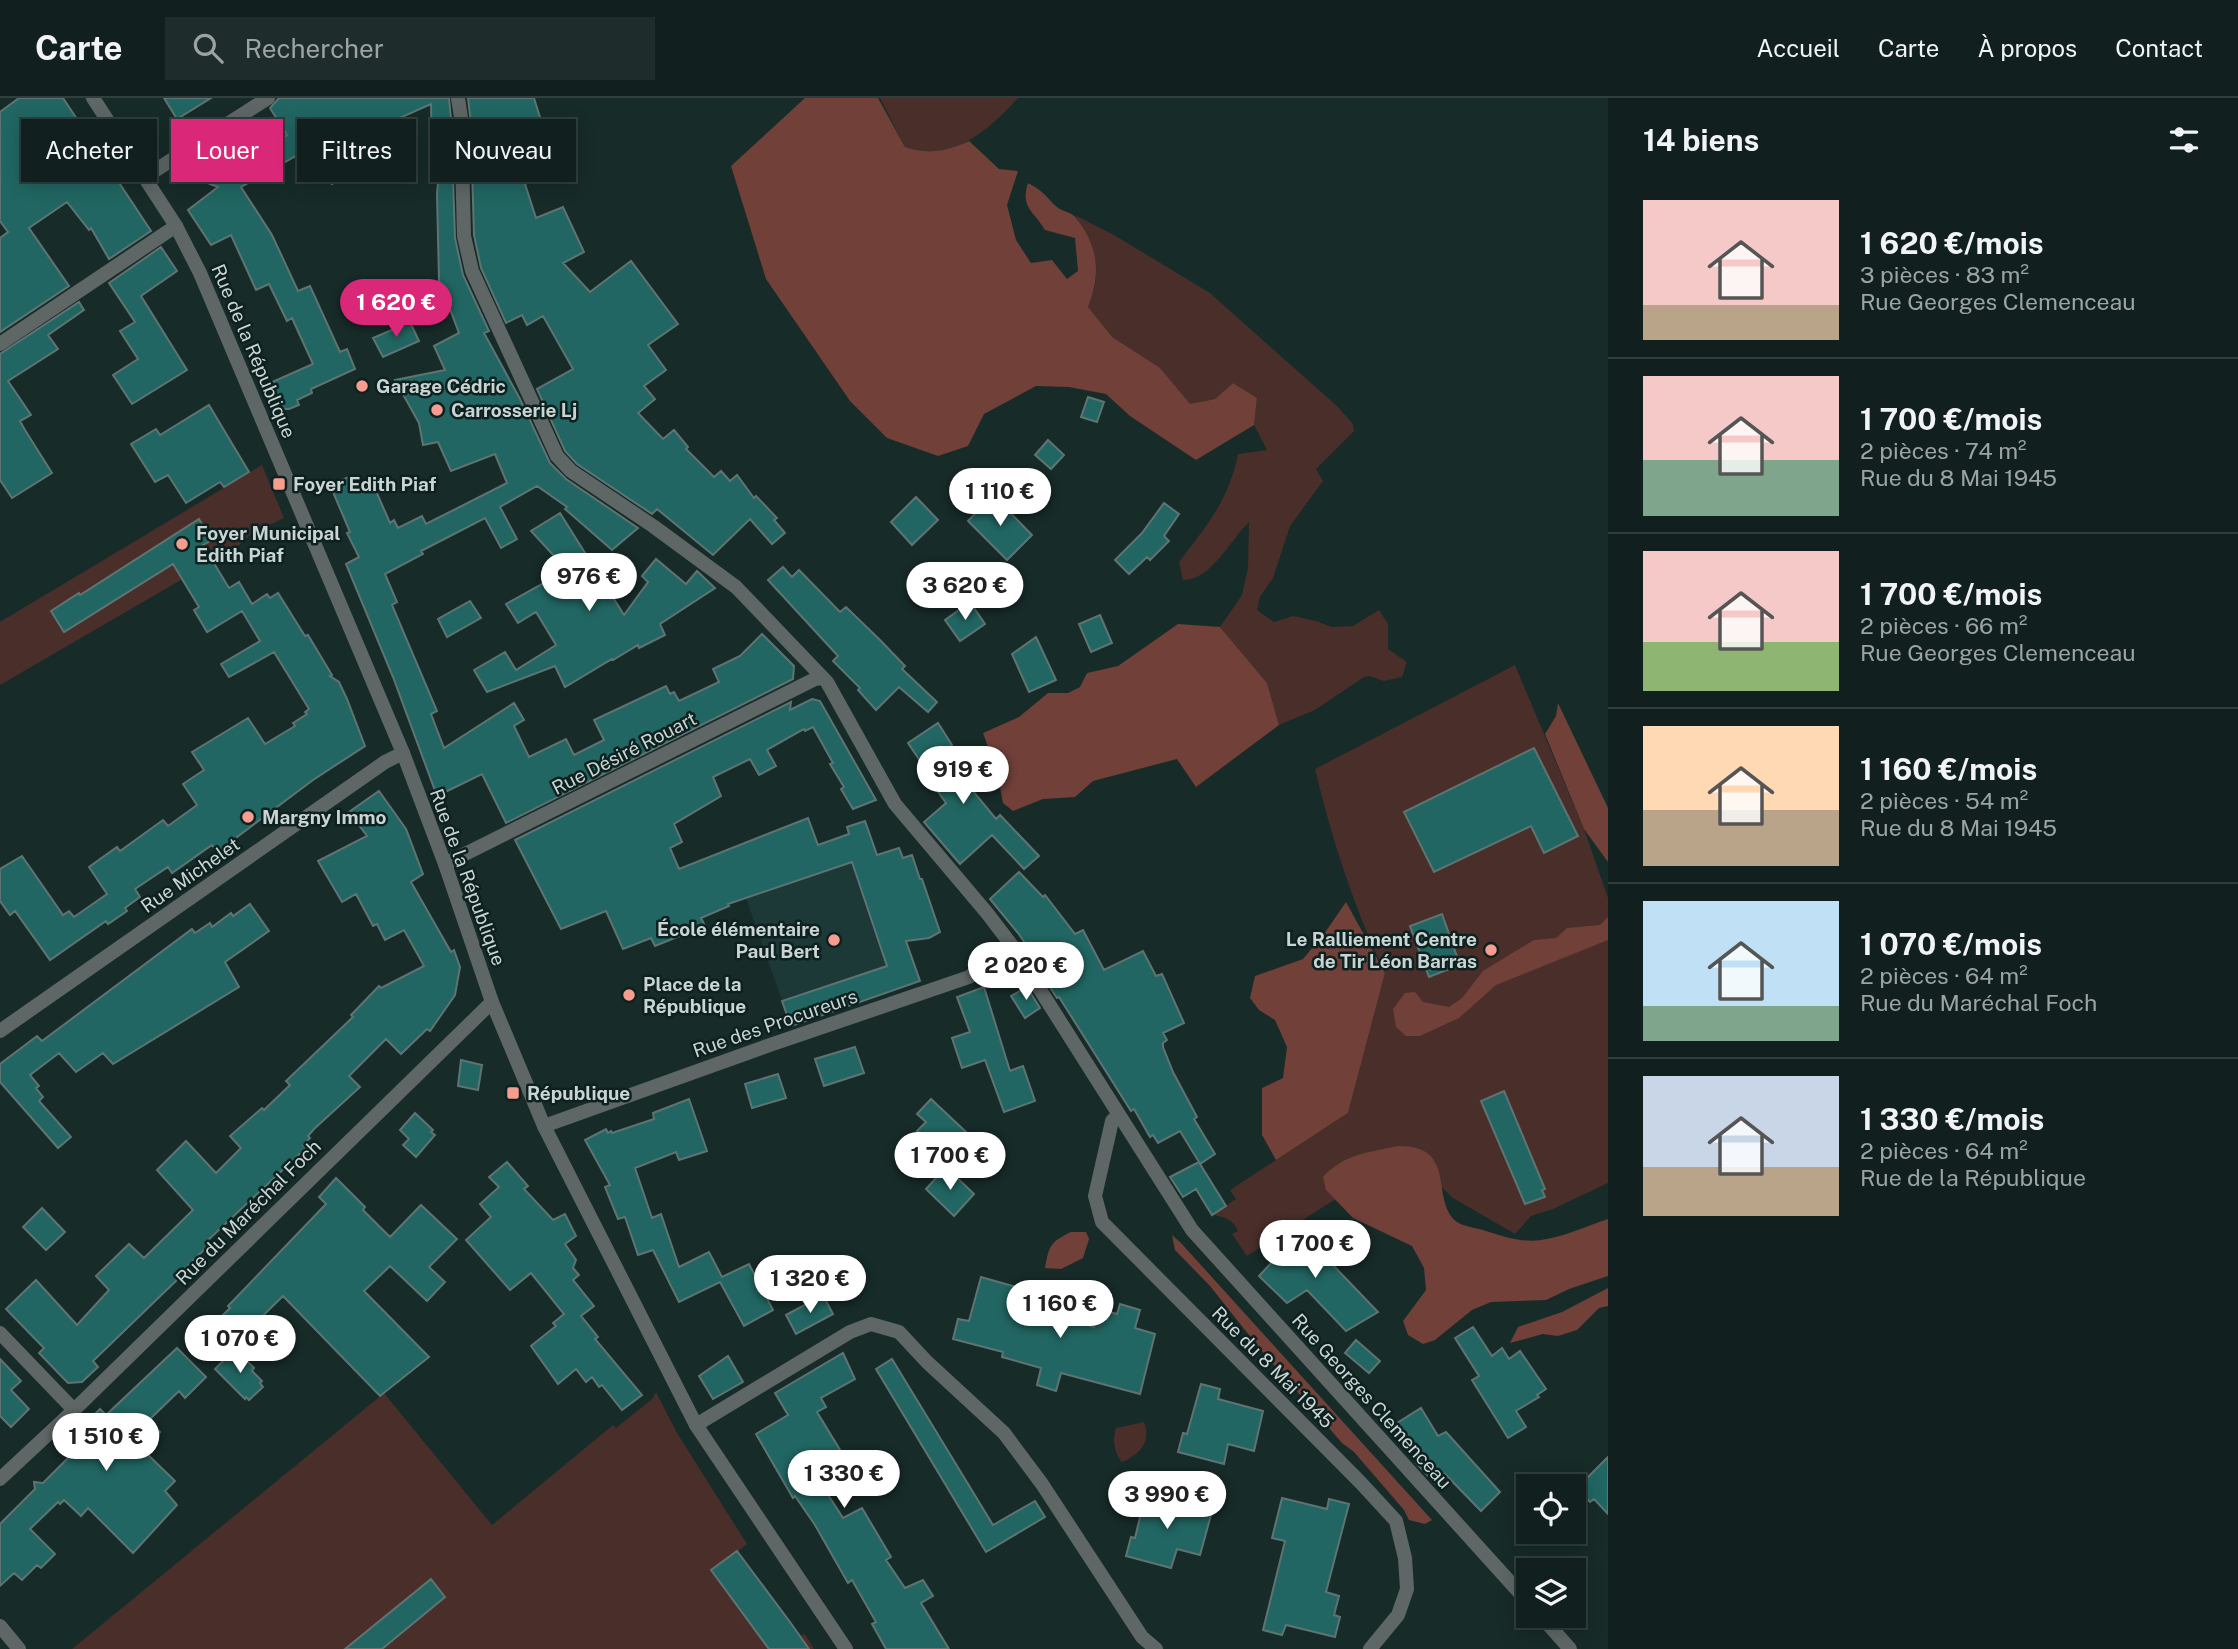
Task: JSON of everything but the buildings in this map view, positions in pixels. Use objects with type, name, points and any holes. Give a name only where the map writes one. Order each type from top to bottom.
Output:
[{"type":"street","name":"Rue de la République","points":[[93,98],[107,119]]},
{"type":"street","points":[[157,169],[268,98]]},
{"type":"street","name":"Rue Georges Clemenceau","points":[[458,98],[461,118],[464,236],[472,271],[557,456],[571,471],[653,526],[736,587],[827,682],[895,804],[1013,947],[1192,1230],[1516,1589]]},
{"type":"street","name":"Rue de la République","points":[[148,182],[176,226],[200,273],[403,753],[492,1002],[544,1126],[696,1425],[846,1649]]},
{"type":"street","points":[[0,344],[176,226]]},
{"type":"street","name":"Rue Désiré Rouart","points":[[444,864],[821,678]]},
{"type":"street","name":"Rue Michelet","points":[[0,1031],[385,762],[403,753]]},
{"type":"street","name":"Rue des Procureurs","points":[[544,1126],[754,1050],[969,977],[1013,947]]},
{"type":"street","name":"Rue du Maréchal Foch","points":[[0,1479],[492,1002]]},
{"type":"street","name":"Rue du 8 Mai 1945","points":[[1118,1115],[1112,1121],[1095,1196],[1102,1222],[1361,1483],[1395,1521],[1405,1558],[1406,1589],[1398,1615],[1370,1649]]},
{"type":"street","points":[[696,1425],[850,1332],[871,1325],[899,1332],[927,1362],[1004,1433],[1042,1484],[1142,1637],[1156,1649]]},
{"type":"street","points":[[0,1333],[74,1410]]},
{"type":"street","points":[[0,1626],[19,1649]]},
{"type":"street","points":[[1551,1628],[1570,1649]]},
{"type":"shaded area","points":[[805,98],[878,98],[905,147],[938,151],[969,141],[999,169],[1018,171],[1007,205],[1016,240],[1031,263],[1052,260],[1067,279],[1078,271],[1075,238],[1045,230],[1027,204],[1028,183],[1057,207],[1074,216],[1084,229],[1096,261],[1095,283],[1088,307],[1112,337],[1160,368],[1190,404],[1215,399],[1233,383],[1257,398],[1254,425],[1196,460],[1130,416],[1106,394],[1069,387],[1036,386],[984,414],[968,446],[938,456],[887,438],[850,401],[766,279],[731,166]]},
{"type":"shaded area","points":[[880,98],[1018,98],[994,122],[968,141],[938,151],[922,151],[905,147]]},
{"type":"shaded area","points":[[1075,215],[1114,235],[1210,293],[1337,406],[1353,424],[1354,431],[1316,469],[1323,481],[1290,526],[1273,578],[1260,597],[1257,610],[1274,622],[1293,616],[1332,627],[1353,626],[1379,610],[1388,624],[1388,649],[1407,662],[1402,677],[1384,681],[1364,677],[1315,710],[1279,725],[1267,683],[1220,627],[1242,595],[1248,568],[1249,522],[1220,558],[1203,574],[1183,580],[1179,562],[1223,499],[1238,454],[1267,450],[1254,425],[1257,398],[1233,383],[1215,399],[1190,405],[1111,337],[1088,307],[1096,281],[1095,259]]},
{"type":"shaded area","points":[[262,465],[284,518],[251,534],[236,548],[0,685],[0,622]]},
{"type":"shaded area","points":[[1178,624],[1220,627],[1267,683],[1279,725],[1196,787],[1177,759],[1093,781],[1075,797],[1043,799],[1013,811],[1003,803],[997,772],[983,733],[1019,717],[1048,693],[1068,693],[1080,687],[1087,673],[1118,666]]},
{"type":"shaded area","name":"Le Ralliement Centre de Tir Léon Barras","points":[[1515,665],[1584,829],[1608,898],[1608,1183],[1553,1209],[1531,1216],[1515,1234],[1453,1198],[1401,1149],[1351,1189],[1247,1256],[1232,1234],[1238,1231],[1233,1223],[1212,1215],[1236,1199],[1230,1190],[1348,1113],[1385,973],[1363,924],[1345,873],[1315,769]]},
{"type":"shaded area","points":[[1558,703],[1608,808],[1608,862],[1584,829],[1545,734],[1556,716]]},
{"type":"shaded area","name":"École élémentaire Paul Bert","points":[[857,824],[867,828],[920,981],[791,1026],[746,898],[749,869],[849,834],[847,827]]},
{"type":"shaded area","points":[[1346,902],[1385,973],[1348,1113],[1276,1160],[1262,1135],[1262,1088],[1283,1078],[1287,1047],[1275,1020],[1259,1010],[1250,998],[1255,976],[1303,959]]},
{"type":"shaded area","points":[[1608,917],[1608,940],[1496,985],[1459,1018],[1420,1036],[1406,1036],[1396,1027],[1393,1009],[1405,993],[1415,992],[1423,1002],[1449,1007],[1462,998],[1483,971],[1534,940],[1556,938],[1567,928],[1600,925]]},
{"type":"shaded area","points":[[1398,1146],[1417,1148],[1429,1154],[1436,1164],[1449,1213],[1463,1225],[1534,1241],[1608,1219],[1608,1276],[1546,1300],[1491,1302],[1472,1310],[1435,1340],[1423,1344],[1408,1335],[1403,1321],[1426,1290],[1424,1268],[1412,1246],[1353,1218],[1326,1190],[1323,1177],[1349,1158]]},
{"type":"shaded area","points":[[1071,1232],[1086,1232],[1089,1239],[1083,1258],[1061,1269],[1045,1268],[1052,1246]]},
{"type":"shaded area","points":[[1172,1235],[1432,1520],[1425,1524],[1409,1520],[1404,1510],[1354,1452],[1342,1443],[1260,1349],[1210,1286],[1175,1250]]},
{"type":"shaded area","points":[[1608,1288],[1608,1306],[1599,1308],[1577,1330],[1558,1336],[1543,1334],[1510,1343],[1518,1327],[1562,1312]]},
{"type":"shaded area","points":[[656,1392],[677,1433],[747,1544],[737,1552],[800,1636],[805,1634],[814,1649],[72,1649],[384,1393],[492,1525],[613,1425],[616,1428],[652,1399]]},
{"type":"shaded area","points":[[1144,1422],[1146,1435],[1143,1446],[1122,1462],[1114,1446],[1116,1428]]},
{"type":"place","name":"Garage Cédric","points":[[362,386]]},
{"type":"place","name":"Carrosserie Lj","points":[[437,410]]},
{"type":"place","name":"Foyer Edith Piaf","points":[[279,484]]},
{"type":"place","name":"Foyer Municipal Edith Piaf","points":[[182,544]]},
{"type":"place","name":"Margny Immo","points":[[248,817]]},
{"type":"place","name":"École élémentaire Paul Bert","points":[[834,940]]},
{"type":"place","name":"Le Ralliement Centre de Tir Léon Barras","points":[[1491,950]]},
{"type":"place","name":"Place de la République","points":[[629,995]]},
{"type":"place","name":"République","points":[[513,1093]]}]
